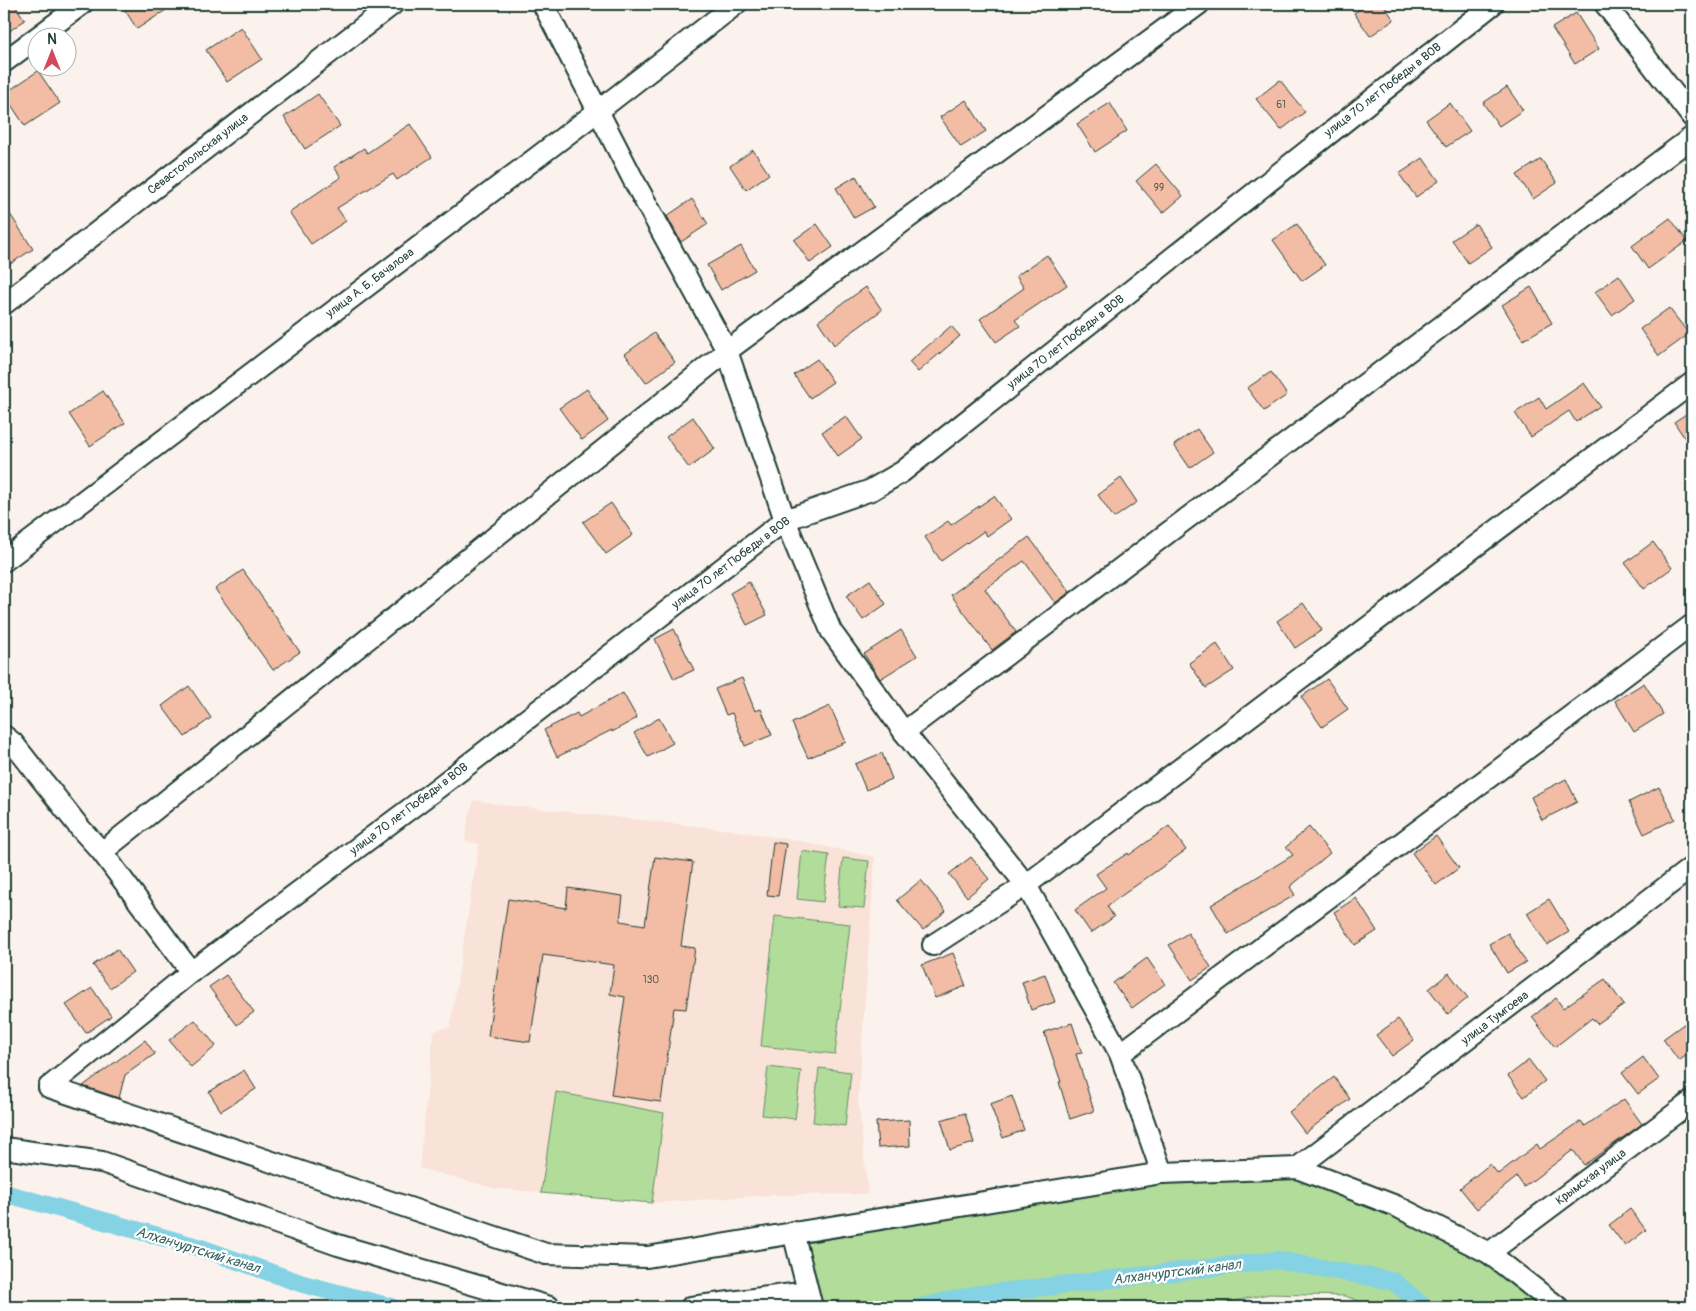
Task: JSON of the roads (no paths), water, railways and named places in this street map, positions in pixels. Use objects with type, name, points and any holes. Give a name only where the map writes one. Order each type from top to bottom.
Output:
[{"type":"street","points":[[4,62],[82,4]]},
{"type":"street","name":"Севастопольская улица","points":[[4,304],[393,4]]},
{"type":"street","points":[[543,4],[634,181],[726,351],[785,520],[831,631],[904,732],[1026,885],[1120,1054],[1162,1173]]},
{"type":"street","name":"улица А. Б. Бачалова","points":[[4,561],[598,111],[736,4]]},
{"type":"street","points":[[102,852],[726,351],[1199,4]]},
{"type":"street","name":"улица 70 лет Победы в ВОВ","points":[[793,1232],[647,1257],[546,1254],[50,1087],[191,972],[431,793],[785,520],[871,490],[902,472],[1493,4]]},
{"type":"street","points":[[1605,4],[1692,117]]},
{"type":"street","points":[[904,732],[1692,137]]},
{"type":"street","points":[[934,945],[1026,885],[1692,382]]},
{"type":"street","points":[[1120,1054],[1692,625]]},
{"type":"street","points":[[4,736],[13,743],[80,828],[102,852],[191,972]]},
{"type":"street","name":"улица Тумгоева","points":[[1297,1168],[1692,867]]},
{"type":"street","name":"Крымская улица","points":[[1489,1253],[1692,1101]]},
{"type":"street","points":[[4,1148],[102,1162],[338,1246],[550,1307]]},
{"type":"street","points":[[691,1307],[810,1300],[793,1232],[1162,1173],[1297,1168],[1396,1206],[1489,1253],[1558,1307]]},
{"type":"waterway","name":"Алханчуртский канал","points":[[4,1193],[201,1248],[303,1284],[391,1307]]},
{"type":"waterway","name":"Алханчуртский канал","points":[[920,1307],[975,1295],[1277,1260],[1393,1281],[1424,1307]]}]
